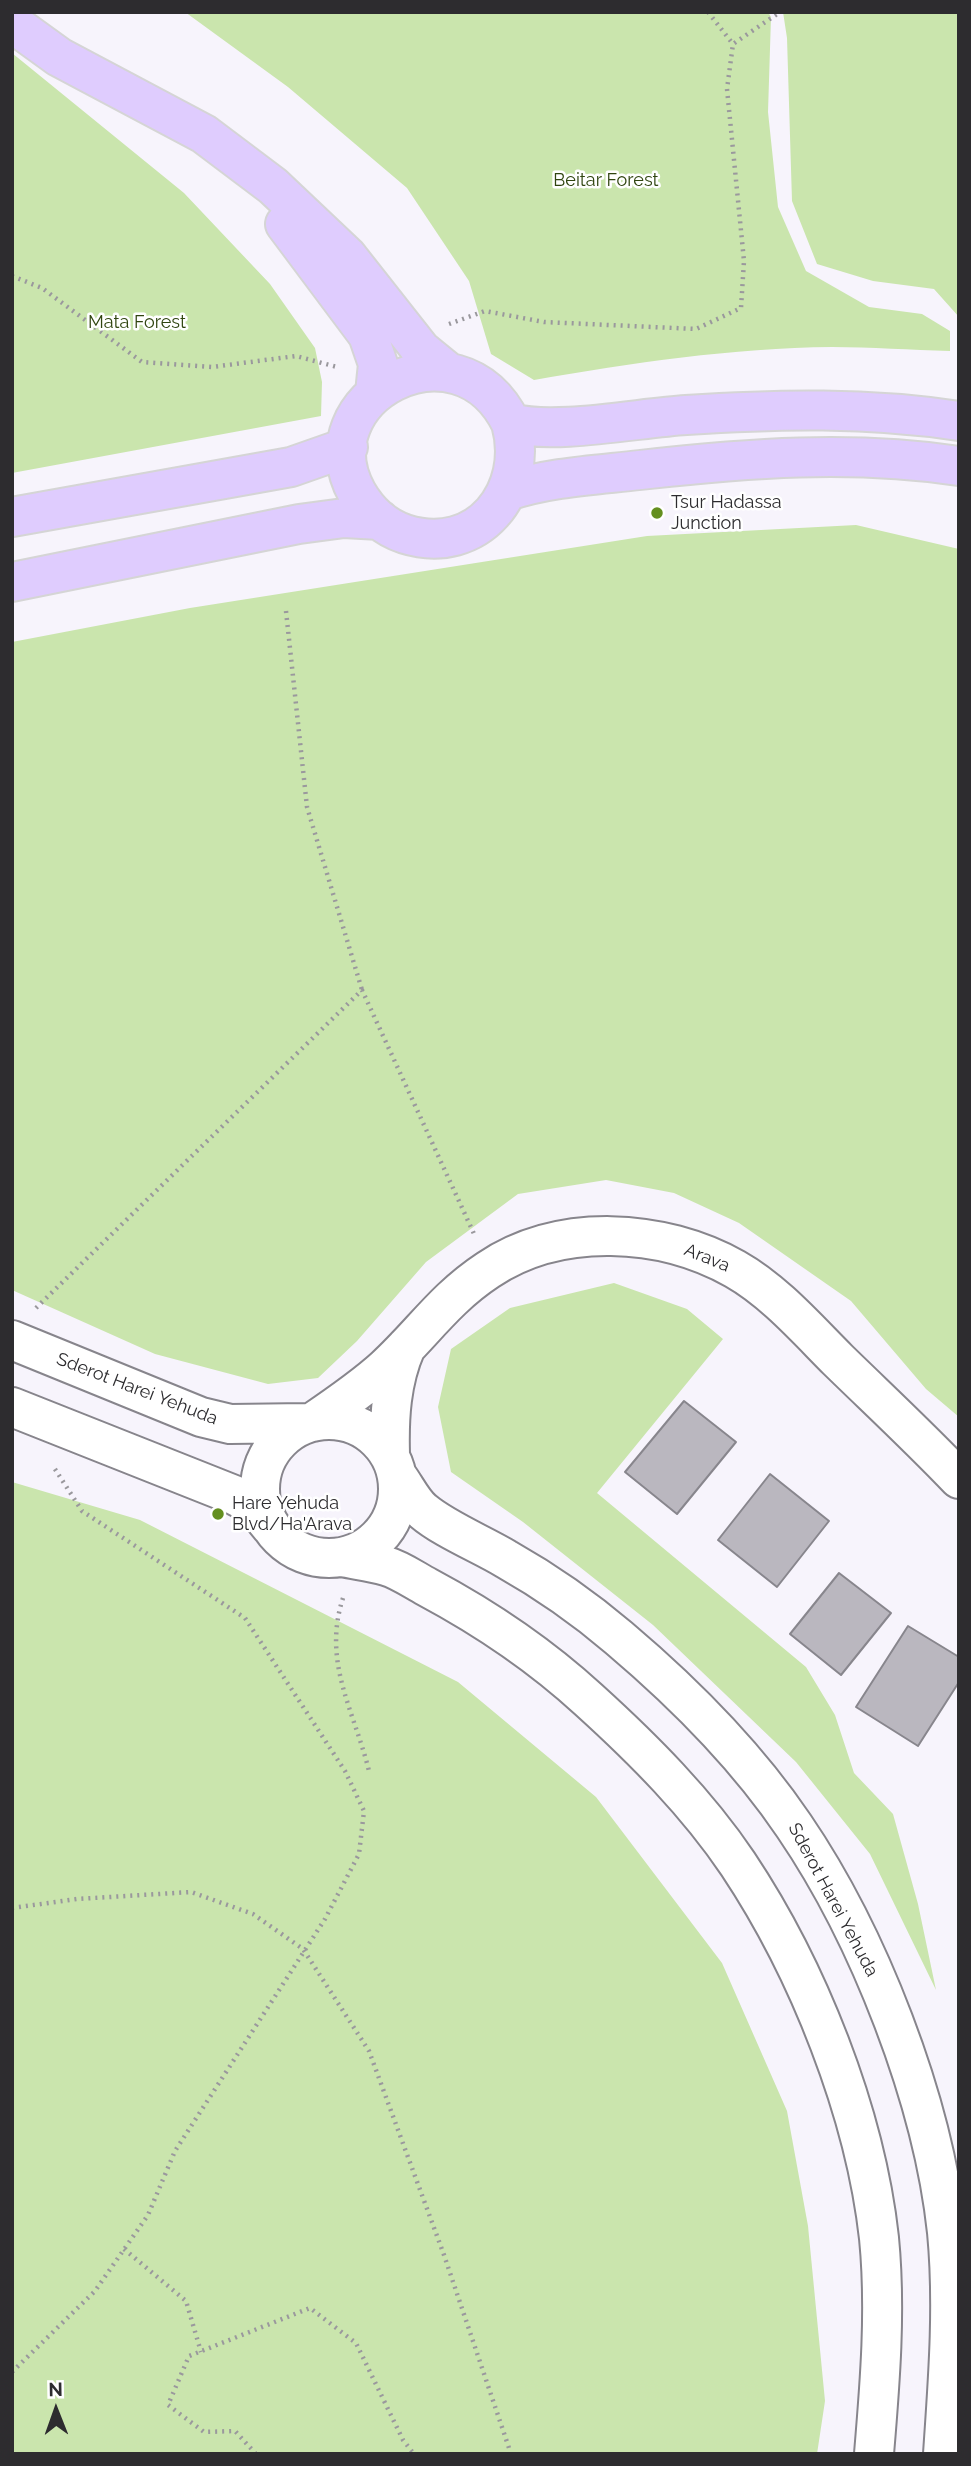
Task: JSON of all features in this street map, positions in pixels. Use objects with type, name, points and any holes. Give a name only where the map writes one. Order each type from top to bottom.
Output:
[{"type":"main road","points":[[12,23],[59,57],[204,134],[273,186],[312,220],[347,256],[416,344],[447,372]]},
{"type":"main road","points":[[204,134],[263,198],[343,298],[368,335],[377,379],[361,408],[348,447],[355,488],[380,520]]},
{"type":"main road","points":[[12,582],[299,524],[344,518],[380,520],[417,537],[457,535],[482,522],[509,491],[516,465],[511,423],[504,410],[486,390],[468,378],[447,372],[377,379]]},
{"type":"main road","points":[[511,423],[547,427],[687,415],[848,409],[959,421]]},
{"type":"main road","points":[[12,517],[291,467],[348,447]]},
{"type":"main road","points":[[509,491],[541,482],[578,477],[770,458],[839,456],[959,466]]},
{"type":"street","name":"Arava","points":[[310,1422],[386,1368],[453,1295],[490,1268],[531,1247],[583,1237],[633,1236],[703,1255],[736,1270],[777,1301],[959,1479]]},
{"type":"street","name":"Sderot Harei Yehuda","points":[[22,1326],[201,1417],[230,1424],[262,1426],[310,1422]]},
{"type":"street","name":"Arava","points":[[394,1466],[392,1397],[398,1365],[408,1342]]},
{"type":"street","points":[[21,1410],[234,1495],[253,1505],[279,1536],[295,1549],[318,1557],[349,1559],[388,1567],[458,1604],[508,1635],[571,1683],[666,1775],[737,1864],[750,1885],[807,1991],[839,2076],[869,2182],[879,2239],[881,2345],[874,2454]]},
{"type":"street","points":[[279,1536],[265,1516],[260,1492],[263,1469],[274,1447],[286,1434],[310,1422],[331,1419],[355,1424],[376,1437],[394,1466],[398,1501],[390,1524],[364,1549],[349,1559]]},
{"type":"street","name":"Sderot Harei Yehuda","points":[[394,1466],[422,1510],[518,1566],[615,1635],[672,1683],[717,1729],[795,1826],[834,1894],[870,1963],[899,2040],[936,2168],[947,2233],[949,2345],[943,2454]]},
{"type":"path","points":[[416,344],[455,321],[485,311],[544,321],[696,329],[741,308],[744,261],[727,89],[733,44],[708,12]]},
{"type":"path","points":[[733,44],[780,12]]},
{"type":"path","points":[[12,276],[42,288],[142,362],[212,367],[296,356],[377,379]]},
{"type":"path","points":[[286,611],[307,807],[362,990],[490,1268]]},
{"type":"path","points":[[22,1326],[362,990]]},
{"type":"path","points":[[12,2372],[95,2291],[148,2215],[175,2151],[324,1919],[359,1854],[364,1811],[345,1771],[245,1618],[82,1511],[57,1474],[21,1410]]},
{"type":"path","points":[[349,1559],[336,1619],[338,1678],[369,1771]]},
{"type":"path","points":[[12,1908],[77,1899],[191,1892],[253,1914],[303,1949],[369,2051],[444,2255],[511,2454]]},
{"type":"path","points":[[124,2249],[186,2301],[201,2351]]},
{"type":"path","points":[[256,2454],[235,2431],[204,2432],[168,2405],[189,2356],[310,2308],[356,2343],[403,2440],[414,2454]]},
{"type":"green space","name":"Beitar Forest","points":[[185,12],[768,12],[771,17],[768,112],[778,207],[806,271],[869,307],[922,314],[950,331],[950,351],[832,347],[757,350],[645,362],[534,380],[491,354],[469,281],[407,188],[288,87]]},
{"type":"green space","points":[[783,12],[959,12],[959,317],[934,289],[873,281],[817,264],[792,201],[787,38]]},
{"type":"green space","name":"Mata Forest","points":[[12,53],[184,193],[270,284],[315,348],[322,382],[321,416],[12,473]]},
{"type":"green space","points":[[856,525],[959,549],[959,1417],[926,1389],[851,1301],[739,1223],[674,1193],[606,1180],[518,1194],[426,1262],[357,1341],[318,1378],[268,1384],[155,1354],[12,1290],[12,642],[190,608],[647,536]]},
{"type":"green space","points":[[614,1283],[687,1309],[723,1339],[597,1493],[806,1667],[835,1715],[854,1773],[893,1814],[918,1904],[936,1990],[870,1854],[796,1762],[653,1625],[523,1522],[451,1472],[438,1407],[451,1349],[510,1308]]},
{"type":"green space","points":[[12,1482],[140,1520],[458,1682],[596,1797],[722,1963],[787,2111],[808,2226],[825,2401],[817,2454],[12,2454]]},
{"type":"building","points":[[684,1401],[736,1442],[677,1514],[625,1472]]},
{"type":"building","points":[[770,1474],[829,1521],[777,1587],[718,1540]]},
{"type":"building","points":[[839,1573],[891,1613],[841,1675],[790,1634]]},
{"type":"building","points":[[908,1626],[959,1657],[959,1682],[918,1746],[856,1707]]},
{"type":"place","name":"Tsur Hadassa Junction","points":[[657,513]]},
{"type":"place","name":"Hare Yehuda Blvd/Ha'Arava","points":[[218,1514]]}]
